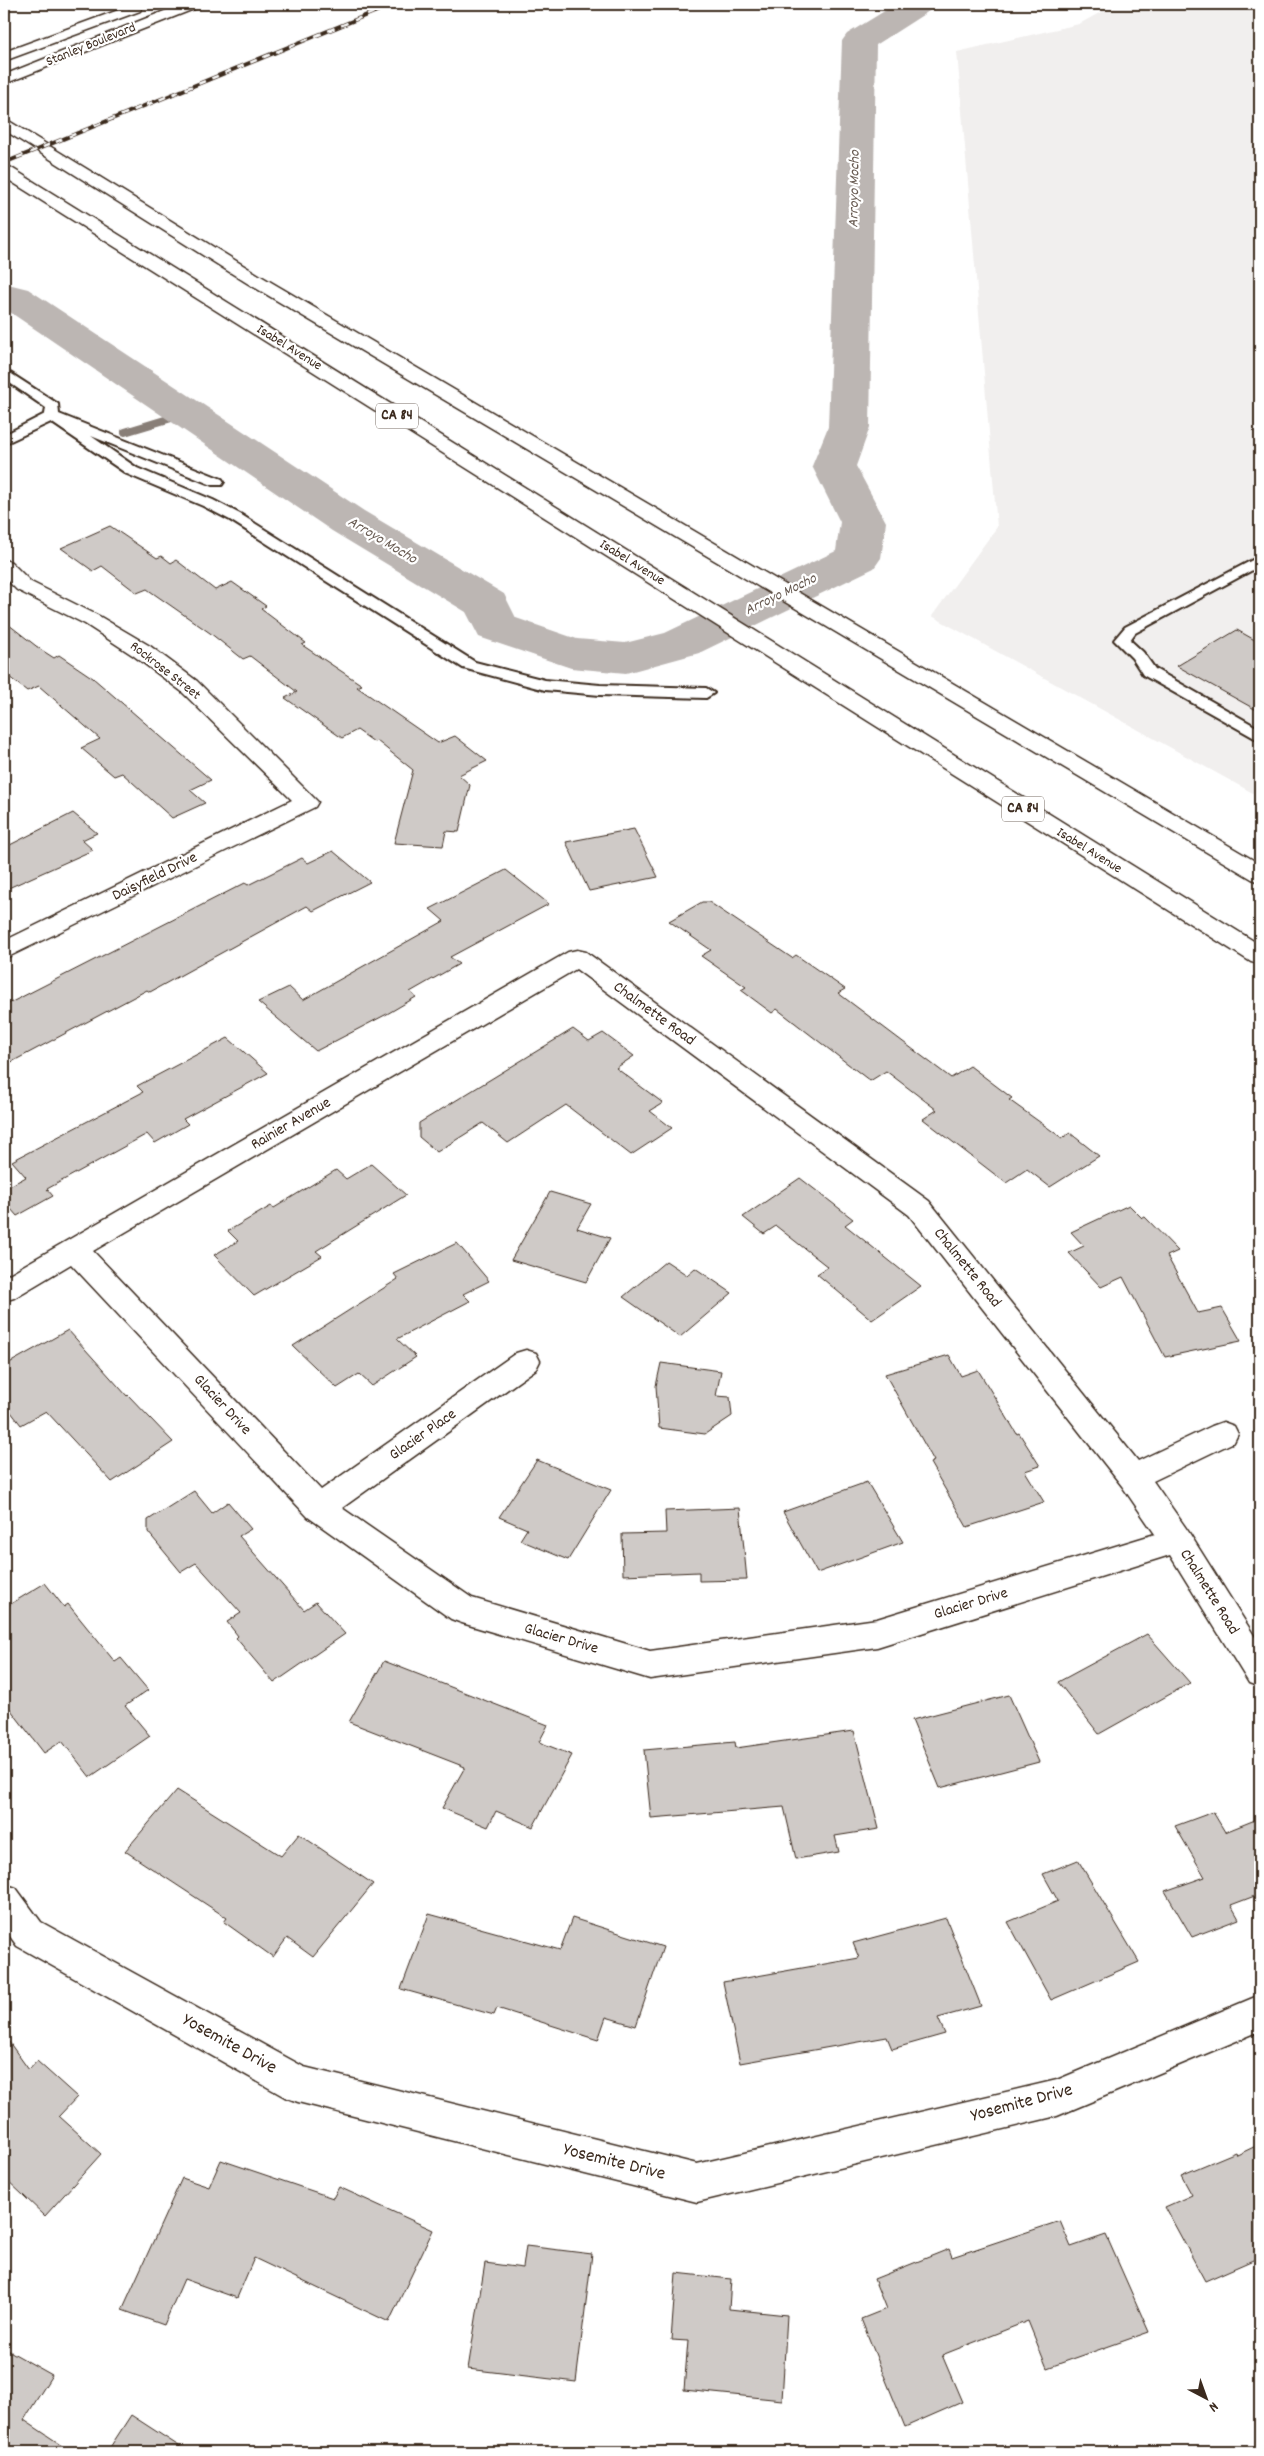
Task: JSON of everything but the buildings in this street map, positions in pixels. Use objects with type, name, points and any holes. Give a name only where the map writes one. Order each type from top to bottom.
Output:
[{"type":"main road","name":"Stanley Boulevard","points":[[4,57],[146,4]]},
{"type":"main road","name":"Stanley Boulevard","points":[[10,78],[194,4]]},
{"type":"main road","points":[[4,123],[253,279],[1260,874]]},
{"type":"main road","name":"Isabel Avenue","points":[[4,170],[1260,956]]},
{"type":"main road","name":"Rockrose Street","points":[[4,566],[24,586],[92,620],[142,651],[189,686],[307,802]]},
{"type":"main road","name":"Daisyfield Drive","points":[[4,951],[307,802]]},
{"type":"main road","name":"Rainier Avenue","points":[[4,1290],[577,958]]},
{"type":"main road","name":"Chalmette Road","points":[[577,958],[919,1208],[1133,1477],[1177,1540],[1260,1673]]},
{"type":"main road","name":"Glacier Drive","points":[[74,1249],[319,1508],[462,1609],[650,1665],[878,1633],[1177,1540]]},
{"type":"main road","name":"Glacier Place","points":[[319,1508],[526,1361]]},
{"type":"main road","points":[[1133,1477],[1223,1434]]},
{"type":"main road","name":"Yosemite Drive","points":[[4,1900],[29,1934],[298,2084],[697,2183],[1057,2098],[1260,2013]]},
{"type":"lane","points":[[4,373],[53,407],[52,416]]},
{"type":"lane","points":[[52,416],[132,470],[208,503],[235,517],[469,665],[545,685],[600,690],[706,693]]},
{"type":"lane","points":[[4,440],[52,416],[217,482]]},
{"type":"lane","points":[[1260,560],[1130,630],[1122,640],[1138,655],[1149,672],[1260,736]]},
{"type":"shaded area","points":[[1116,4],[1260,4],[1260,797],[932,616],[997,527],[957,52],[1079,24]]},
{"type":"waterway","name":"Arroyo Mocho","points":[[4,295],[14,297],[348,521],[487,604],[496,627],[571,653],[626,658],[682,643],[858,558],[863,522],[834,466],[849,427],[859,41],[918,4]]},
{"type":"waterway","name":"Arroyo Mocho","points":[[125,432],[188,413]]},
{"type":"railway","points":[[4,163],[394,4]]}]
